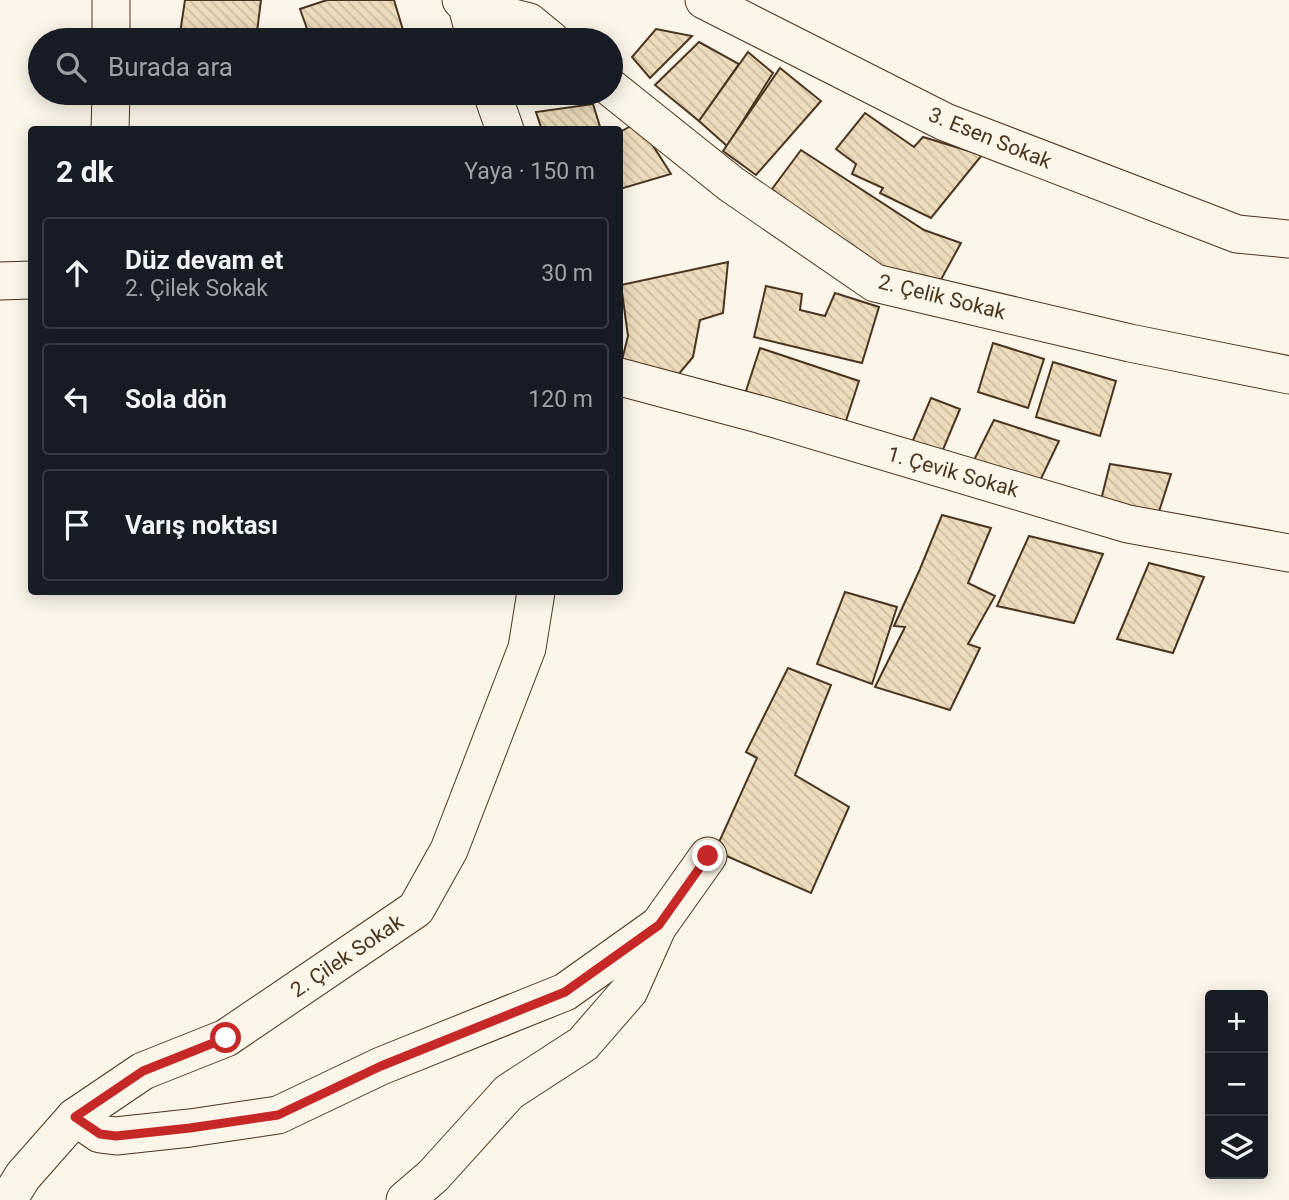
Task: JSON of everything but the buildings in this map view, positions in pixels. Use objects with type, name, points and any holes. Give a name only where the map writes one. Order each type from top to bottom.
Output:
[{"type":"street","points":[[111,0],[111,28]]},
{"type":"street","name":"3. Esen Sokak","points":[[704,0],[945,122],[1237,234],[1289,239]]},
{"type":"street","points":[[468,16],[529,22],[536,28]]},
{"type":"street","name":"2. Çelik Sokak","points":[[623,98],[731,184],[876,283],[1130,343],[1289,375]]},
{"type":"street","points":[[110,105],[110,126]]},
{"type":"street","points":[[496,105],[504,126]]},
{"type":"street","points":[[0,281],[28,280]]},
{"type":"street","name":"1. Çevik Sokak","points":[[623,378],[762,415],[1128,524],[1289,553]]},
{"type":"street","name":"2. Çilek Sokak","points":[[8,1200],[23,1176],[75,1117],[143,1071],[226,1038],[416,909],[449,850],[527,648],[536,595]]},
{"type":"street","points":[[405,1200],[433,1176],[509,1092],[583,1044],[629,991],[659,925],[708,856]]},
{"type":"street","points":[[75,1117],[100,1134],[116,1136],[278,1115],[381,1066],[565,992],[659,925]]},
{"type":"route","points":[[226,1038],[143,1071],[75,1117],[100,1134],[116,1136],[278,1115],[381,1066],[565,992],[659,925],[708,856]]}]
